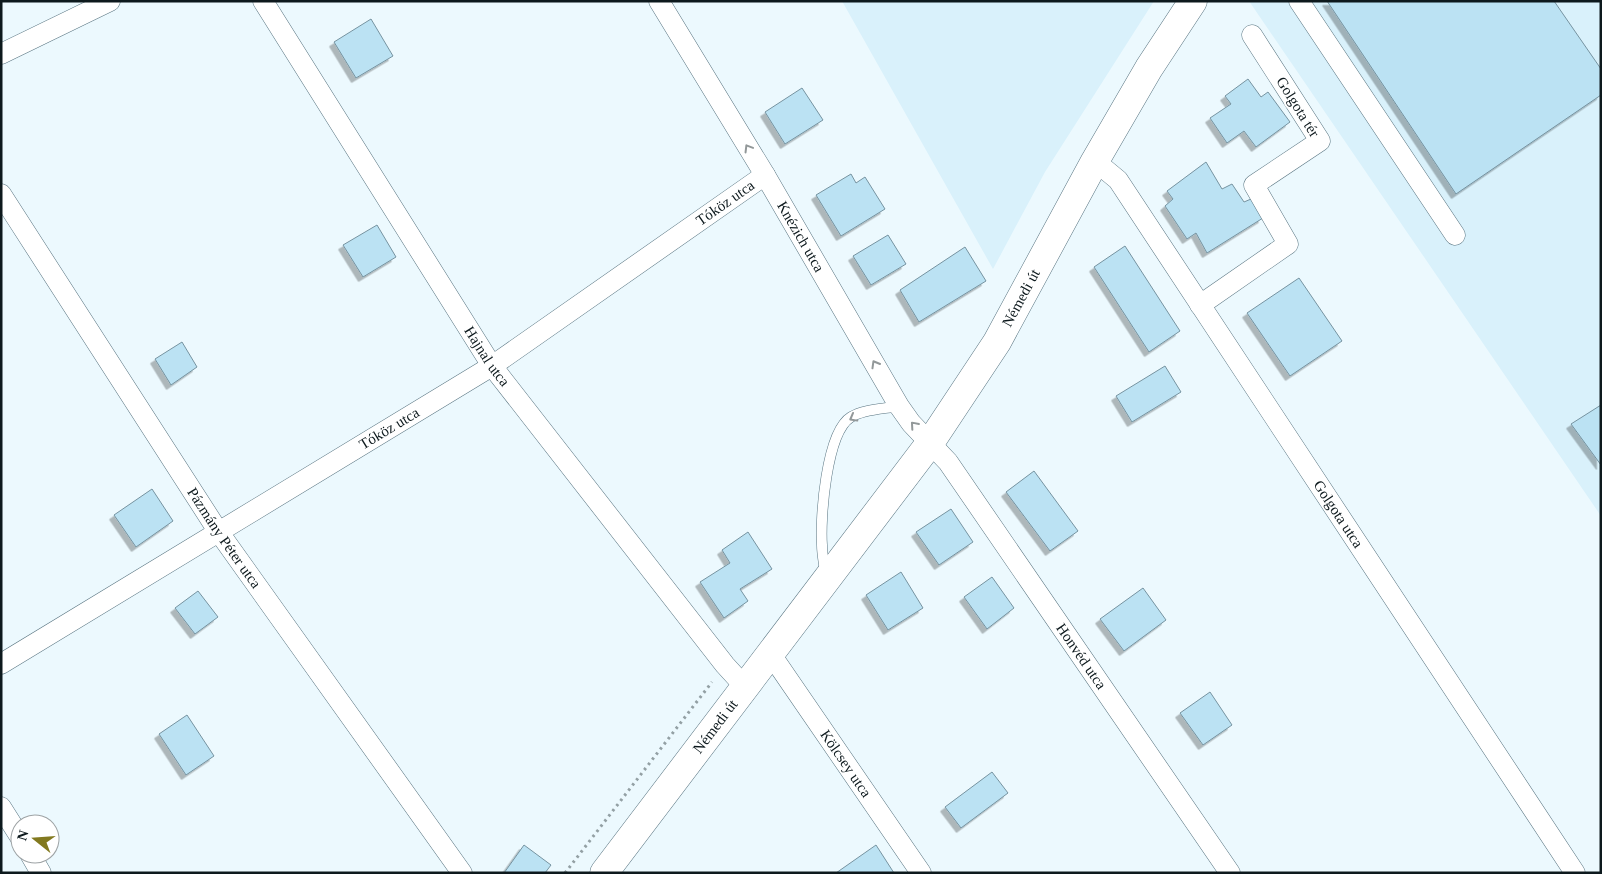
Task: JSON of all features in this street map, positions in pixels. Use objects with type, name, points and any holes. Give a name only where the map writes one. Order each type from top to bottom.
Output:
[{"type":"main road","name":"Némedi út","points":[[604,873],[930,443],[997,342],[1095,161],[1149,68],[1193,1]]},
{"type":"street","points":[[1,54],[110,1]]},
{"type":"street","name":"Hajnal utca","points":[[263,1],[492,366],[725,665],[745,687]]},
{"type":"street","name":"Knézich utca","points":[[659,1],[765,175],[899,406],[910,423],[930,443]]},
{"type":"street","points":[[1299,1],[1455,235]]},
{"type":"street","name":"Golgota tér","points":[[1200,305],[1288,244],[1254,185],[1320,141],[1252,35]]},
{"type":"street","name":"Golgota utca","points":[[1095,161],[1118,180],[1575,873]]},
{"type":"street","name":"Tóköz utca","points":[[1,664],[492,366],[765,175]]},
{"type":"street","name":"Pázmány Péter utca","points":[[1,194],[218,531],[462,873]]},
{"type":"street","name":"Honvéd utca","points":[[930,443],[948,462],[1230,873]]},
{"type":"street","name":"Kölcsey utca","points":[[770,653],[921,873]]},
{"type":"street","points":[[1,806],[10,821]]},
{"type":"lane","points":[[826,580],[822,544],[823,503],[834,441],[841,427],[850,418],[870,411],[899,406]]},
{"type":"path","points":[[565,873],[725,665]]},
{"type":"shaded area","points":[[842,1],[1154,1],[1045,172],[993,269]]},
{"type":"shaded area","points":[[1249,1],[1601,1],[1601,516],[1491,355]]},
{"type":"building","points":[[1327,1],[1554,1],[1601,69],[1601,95],[1456,194]]},
{"type":"building","points":[[371,19],[393,56],[356,78],[334,42]]},
{"type":"building","points":[[1248,79],[1261,97],[1268,92],[1290,122],[1256,147],[1244,131],[1227,143],[1210,118],[1231,104],[1225,96]]},
{"type":"building","points":[[802,88],[823,120],[785,144],[765,112]]},
{"type":"building","points":[[1206,162],[1222,189],[1232,184],[1244,202],[1251,199],[1263,218],[1207,253],[1196,233],[1187,239],[1165,206],[1173,199],[1167,191]]},
{"type":"building","points":[[851,174],[856,183],[865,177],[885,209],[841,236],[816,195]]},
{"type":"building","points":[[377,225],[396,257],[363,277],[343,245]]},
{"type":"building","points":[[888,235],[906,264],[871,285],[853,256]]},
{"type":"building","points":[[1125,246],[1180,331],[1149,352],[1094,267]]},
{"type":"building","points":[[965,247],[986,281],[919,322],[900,290]]},
{"type":"building","points":[[1299,278],[1342,341],[1290,376],[1247,313]]},
{"type":"building","points":[[182,342],[197,367],[171,385],[155,359]]},
{"type":"building","points":[[1165,366],[1181,392],[1132,422],[1116,396]]},
{"type":"building","points":[[1601,405],[1601,465],[1571,424]]},
{"type":"building","points":[[1034,471],[1078,531],[1050,551],[1006,492]]},
{"type":"building","points":[[152,489],[173,521],[136,547],[114,515]]},
{"type":"building","points":[[951,509],[973,542],[939,565],[916,532]]},
{"type":"building","points":[[748,532],[772,569],[740,589],[748,601],[724,618],[700,582],[730,563],[722,550]]},
{"type":"building","points":[[901,572],[923,608],[888,630],[866,595]]},
{"type":"building","points":[[992,577],[1014,608],[987,629],[964,597]]},
{"type":"building","points":[[1143,588],[1166,620],[1124,651],[1100,619]]},
{"type":"building","points":[[198,591],[218,617],[195,634],[175,608]]},
{"type":"building","points":[[1210,692],[1232,725],[1203,745],[1180,713]]},
{"type":"building","points":[[187,715],[214,756],[186,775],[159,734]]},
{"type":"building","points":[[992,772],[1008,793],[961,828],[945,807]]},
{"type":"building","points":[[524,845],[551,865],[545,873],[504,873]]},
{"type":"building","points":[[876,845],[894,873],[836,873]]}]
